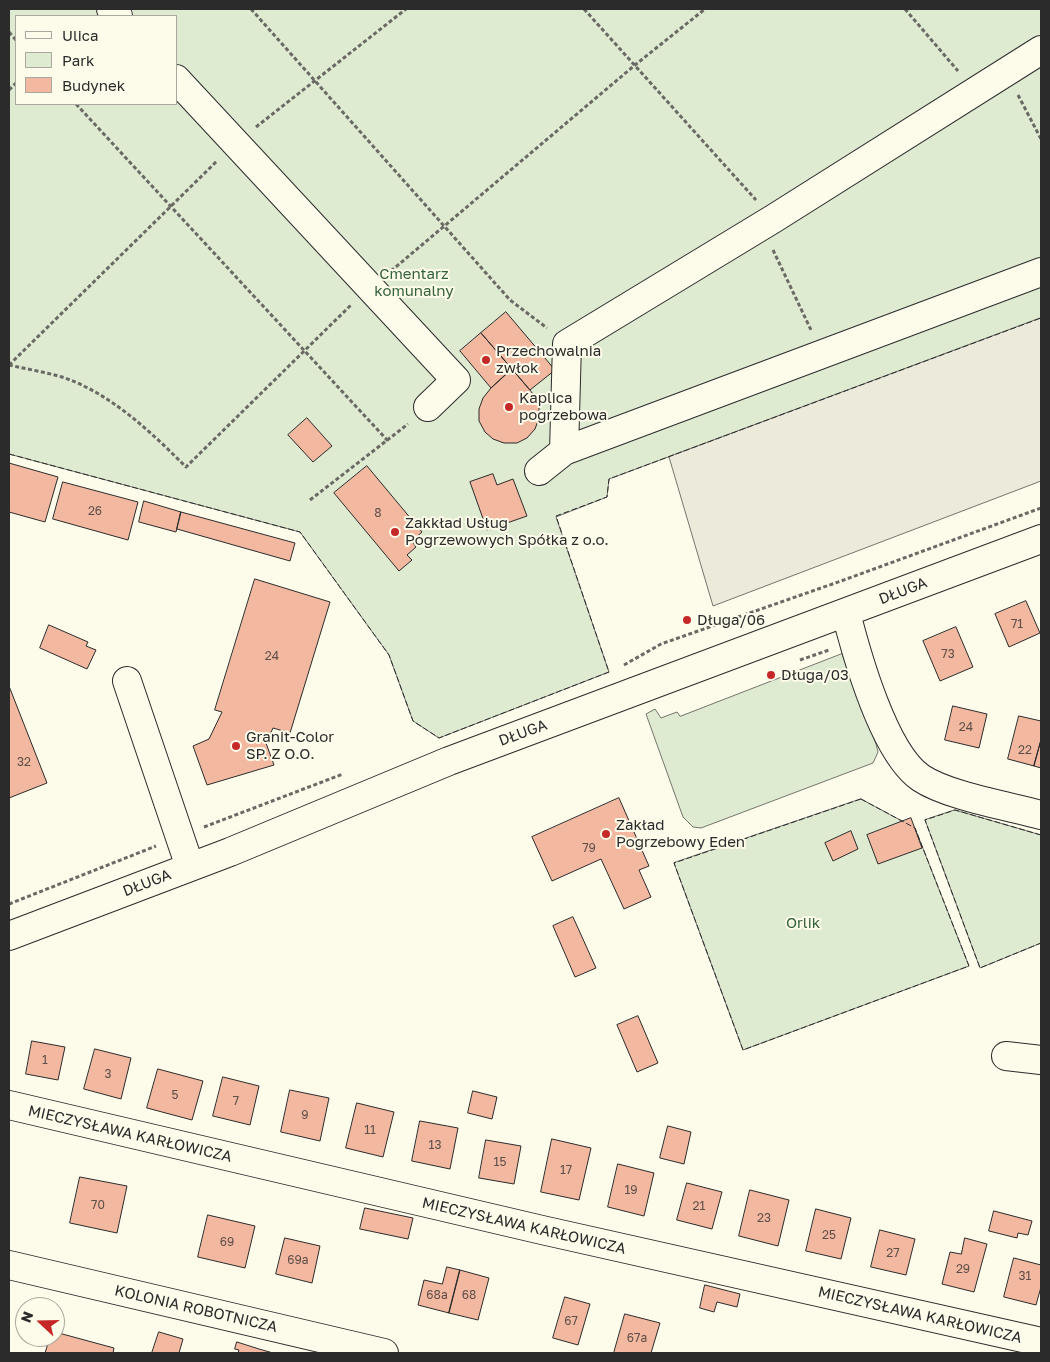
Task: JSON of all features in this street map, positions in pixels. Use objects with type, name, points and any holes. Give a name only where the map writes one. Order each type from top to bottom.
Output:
[{"type":"street","points":[[564,451],[567,344],[767,222],[1041,50]]},
{"type":"street","points":[[178,81],[456,380],[428,408]]},
{"type":"street","points":[[539,471],[564,451],[823,356],[1041,272]]},
{"type":"street","name":"DŁUGA","points":[[9,936],[190,867],[450,761],[1041,539]]},
{"type":"street","points":[[846,613],[853,642],[888,735],[902,758],[920,777],[944,790],[1041,815]]},
{"type":"street","points":[[127,681],[190,867]]},
{"type":"street","points":[[1006,1056],[1041,1060]]},
{"type":"street","name":"MIECZYSŁAWA KARŁOWICZA","points":[[9,1105],[551,1232],[1041,1342]]},
{"type":"street","name":"KOLONIA ROBOTNICZA","points":[[9,1265],[384,1353]]},
{"type":"path","points":[[251,9],[510,300],[567,344]]},
{"type":"path","points":[[9,365],[236,143],[406,9]]},
{"type":"path","points":[[584,9],[767,222],[823,356]]},
{"type":"path","points":[[905,9],[975,92]]},
{"type":"path","points":[[1006,73],[1041,139]]},
{"type":"path","points":[[77,105],[170,208],[388,441]]},
{"type":"path","points":[[310,500],[428,408]]},
{"type":"green space","name":"Cmentarz komunalny","points":[[9,9],[1041,9],[1041,318],[609,479],[607,497],[556,517],[609,672],[439,738],[413,721],[389,655],[300,532],[9,454]]},
{"type":"green space","points":[[842,654],[876,744],[878,752],[873,763],[701,828],[693,827],[683,817],[646,714],[655,709],[661,718],[677,712],[680,716]]},
{"type":"green space","name":"Orlik","points":[[861,799],[915,828],[969,966],[743,1050],[674,863]]},
{"type":"green space","points":[[955,810],[1041,835],[1041,943],[980,968],[925,820]]},
{"type":"shaded area","points":[[1041,318],[1041,481],[713,606],[669,457]]},
{"type":"building","points":[[506,312],[555,370],[530,390],[481,333]]},
{"type":"building","name":"Przechowalnia zwłok","points":[[481,333],[512,369],[491,388],[460,351]]},
{"type":"building","name":"Kaplica pogrzebowa","points":[[512,369],[534,395],[539,406],[539,418],[535,429],[527,438],[517,443],[504,443],[493,439],[485,432],[479,421],[479,409],[483,398],[491,388]]},
{"type":"building","points":[[307,418],[332,446],[313,462],[288,435]]},
{"type":"building","points":[[9,463],[58,477],[45,522],[9,512]]},
{"type":"building","points":[[367,466],[422,532],[412,541],[416,547],[407,555],[412,560],[399,571],[334,493]]},
{"type":"building","points":[[493,474],[497,485],[513,479],[527,516],[487,530],[470,482]]},
{"type":"building","points":[[63,482],[138,502],[128,540],[53,519]]},
{"type":"building","points":[[144,501],[181,512],[176,532],[139,522]]},
{"type":"building","points":[[181,512],[295,543],[290,561],[177,529]]},
{"type":"building","points":[[255,579],[330,602],[290,733],[273,728],[266,743],[274,765],[207,785],[193,746],[209,739],[222,712],[215,710]]},
{"type":"building","points":[[1026,601],[1040,633],[1009,647],[995,614]]},
{"type":"building","points":[[49,625],[88,642],[86,646],[96,650],[87,669],[40,648]]},
{"type":"building","points":[[956,627],[973,667],[940,681],[923,641]]},
{"type":"building","points":[[9,686],[47,783],[9,798]]},
{"type":"building","points":[[953,706],[987,714],[979,748],[945,740]]},
{"type":"building","points":[[1019,716],[1041,721],[1041,740],[1034,766],[1008,759]]},
{"type":"building","points":[[1041,740],[1041,768],[1034,766]]},
{"type":"building","points":[[619,798],[649,866],[639,870],[651,897],[624,909],[601,859],[552,881],[532,837]]},
{"type":"building","points":[[911,818],[922,848],[878,864],[867,835]]},
{"type":"building","points":[[851,831],[858,849],[833,861],[825,843]]},
{"type":"building","points":[[573,917],[596,968],[575,977],[553,926]]},
{"type":"building","points":[[638,1016],[658,1063],[637,1072],[617,1025]]},
{"type":"building","points":[[32,1041],[65,1047],[58,1080],[26,1074]]},
{"type":"building","points":[[95,1049],[131,1058],[121,1099],[84,1089]]},
{"type":"building","points":[[158,1069],[203,1081],[192,1120],[147,1108]]},
{"type":"building","points":[[223,1077],[259,1086],[250,1125],[213,1116]]},
{"type":"building","points":[[290,1090],[329,1098],[320,1141],[281,1132]]},
{"type":"building","points":[[473,1091],[497,1097],[492,1119],[468,1113]]},
{"type":"building","points":[[357,1103],[394,1112],[383,1157],[346,1148]]},
{"type":"building","points":[[420,1121],[458,1128],[450,1169],[412,1161]]},
{"type":"building","points":[[668,1126],[691,1132],[684,1164],[660,1158]]},
{"type":"building","points":[[552,1139],[591,1148],[579,1200],[541,1192]]},
{"type":"building","points":[[486,1140],[521,1146],[514,1184],[479,1178]]},
{"type":"building","points":[[618,1164],[654,1173],[644,1216],[608,1207]]},
{"type":"building","points":[[80,1177],[127,1186],[117,1233],[70,1223]]},
{"type":"building","points":[[687,1183],[722,1192],[712,1229],[677,1220]]},
{"type":"building","points":[[750,1190],[789,1200],[778,1246],[739,1236]]},
{"type":"building","points":[[365,1208],[413,1218],[408,1239],[360,1229]]},
{"type":"building","points":[[816,1209],[851,1218],[841,1259],[806,1251]]},
{"type":"building","points":[[994,1211],[1032,1221],[1028,1235],[1018,1233],[1017,1238],[989,1231]]},
{"type":"building","points":[[208,1215],[255,1226],[245,1268],[198,1257]]},
{"type":"building","points":[[880,1230],[915,1239],[906,1275],[871,1267]]},
{"type":"building","points":[[285,1238],[320,1246],[312,1283],[276,1274]]},
{"type":"building","points":[[965,1238],[987,1244],[974,1292],[942,1284],[950,1252],[961,1254]]},
{"type":"building","points":[[1014,1258],[1041,1265],[1041,1287],[1036,1305],[1004,1297]]},
{"type":"building","points":[[447,1267],[460,1270],[449,1313],[418,1305],[424,1280],[442,1284]]},
{"type":"building","points":[[460,1270],[489,1278],[478,1320],[449,1313]]},
{"type":"building","points":[[705,1285],[740,1294],[737,1307],[717,1302],[714,1312],[700,1308]]},
{"type":"building","points":[[565,1297],[590,1304],[578,1345],[553,1338]]},
{"type":"building","points":[[625,1314],[660,1323],[651,1353],[614,1353]]},
{"type":"building","points":[[159,1332],[183,1339],[179,1353],[152,1353]]},
{"type":"building","points":[[65,1335],[114,1348],[113,1353],[45,1353],[47,1347],[65,1347]]},
{"type":"building","points":[[237,1342],[273,1353],[238,1353],[239,1350],[235,1349]]},
{"type":"fence","points":[[9,454],[300,532],[389,655],[413,721],[439,738],[609,672],[556,516],[607,497],[609,479],[1041,318]]},
{"type":"fence","points":[[861,799],[915,828],[969,966],[743,1050],[674,863],[861,799]]},
{"type":"fence","points":[[1041,835],[955,810],[925,820],[980,968],[1041,943]]},
{"type":"place","name":"Przechowalnia zwłok","points":[[486,360]]},
{"type":"place","name":"Kaplica pogrzebowa","points":[[509,407]]},
{"type":"place","name":"Zakkład Usług Pogrzewowych Spółka z o.o.","points":[[395,532]]},
{"type":"place","name":"Długa/06","points":[[687,620]]},
{"type":"place","name":"Długa/03","points":[[771,675]]},
{"type":"place","name":"Granit-Color SP. Z O.O.","points":[[236,746]]},
{"type":"place","name":"Zakład Pogrzebowy Eden","points":[[606,834]]}]
